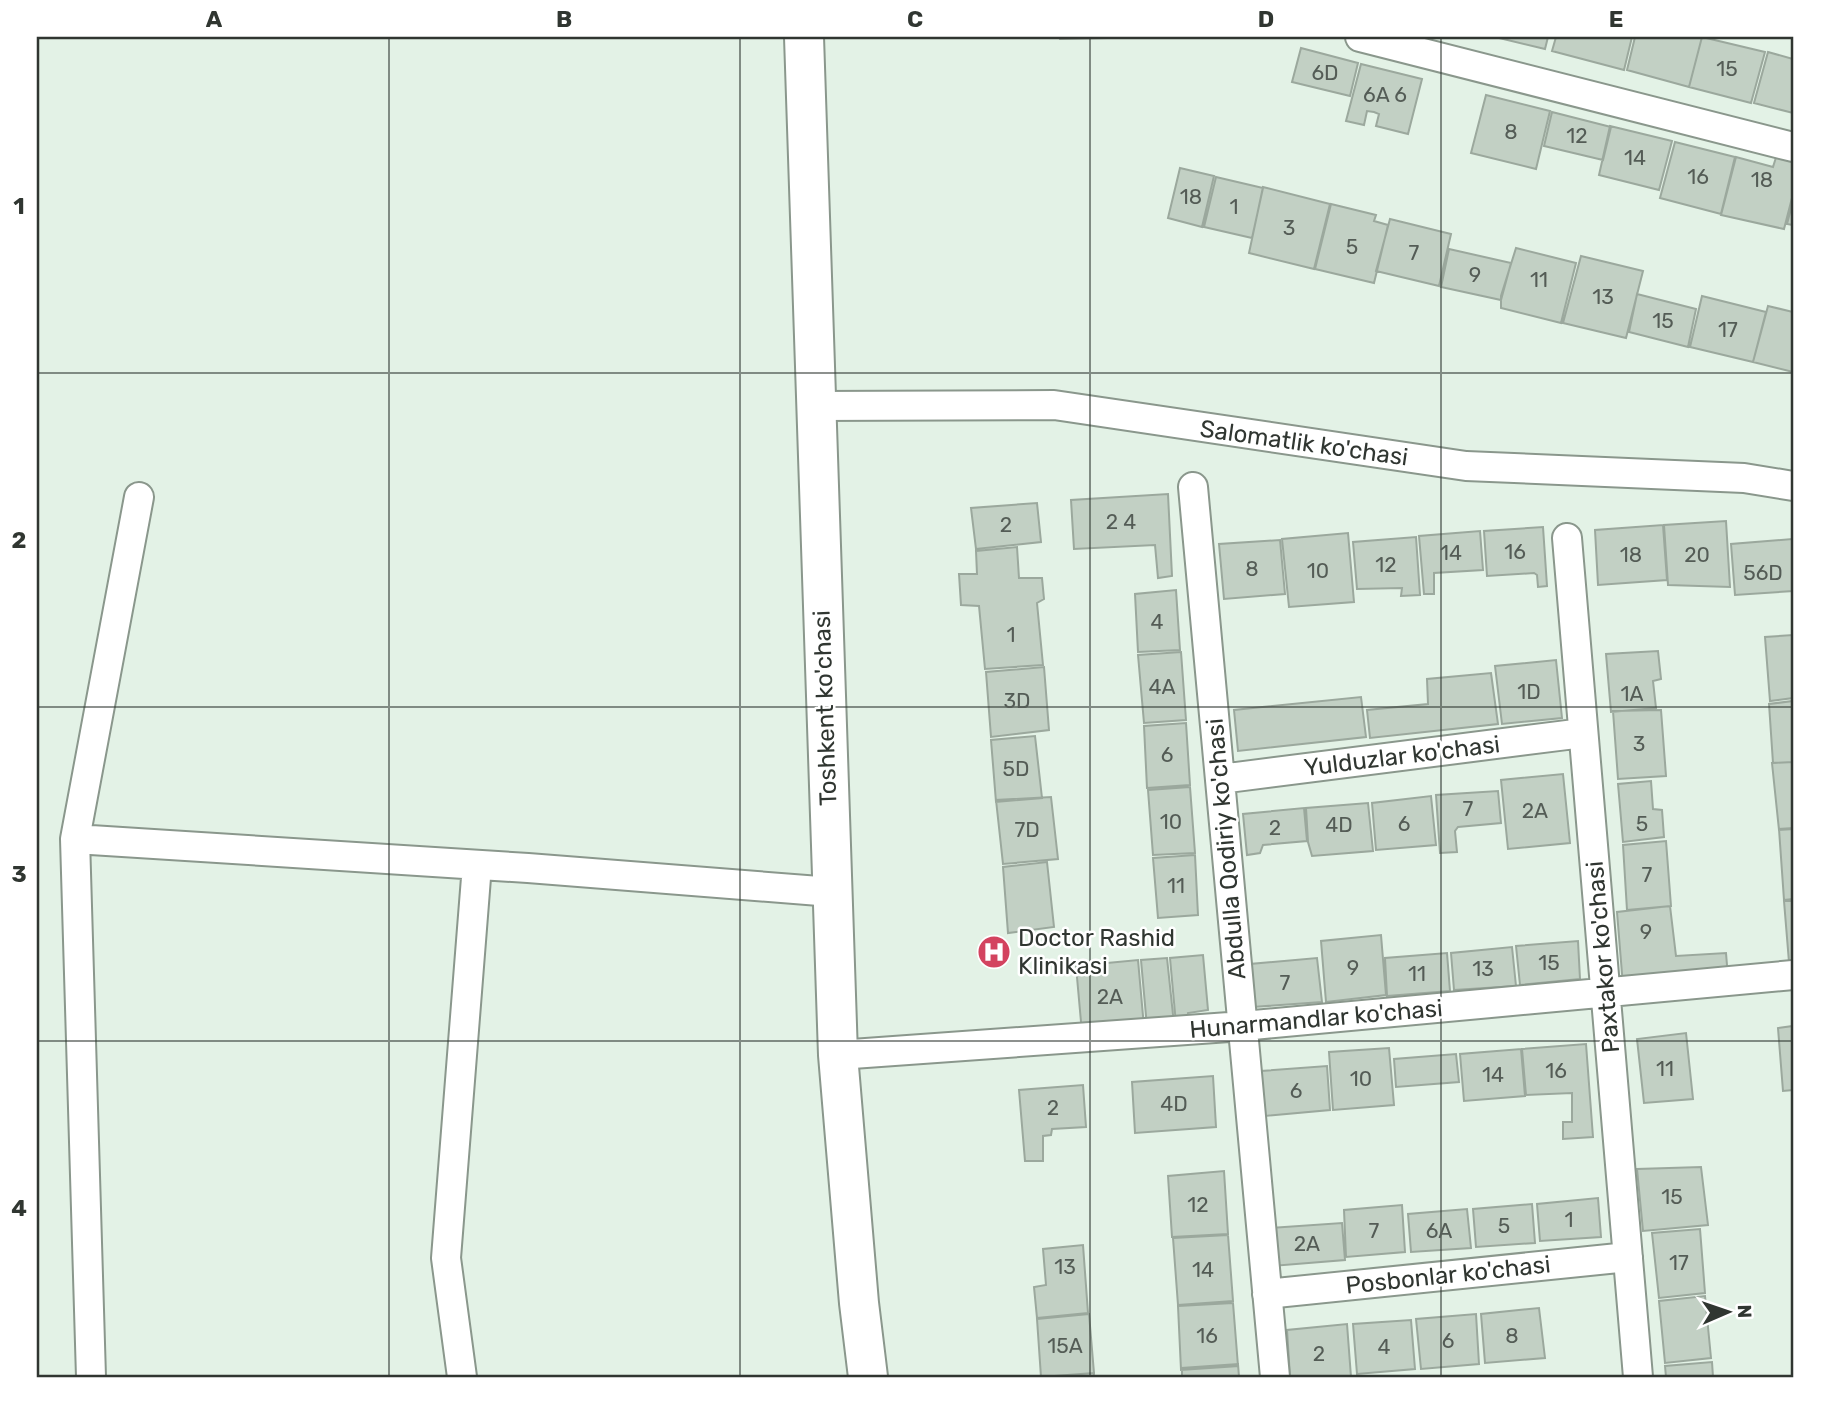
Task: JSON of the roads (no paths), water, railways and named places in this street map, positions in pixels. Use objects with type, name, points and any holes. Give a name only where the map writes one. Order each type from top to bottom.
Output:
[{"type":"highway","name":"Toshkent ko'chasi","points":[[804,37],[838,1055],[868,1377]]},
{"type":"street","points":[[1360,37],[1793,147]]},
{"type":"street","name":"Salomatlik ko'chasi","points":[[816,406],[1054,405],[1466,466],[1744,478],[1793,486]]},
{"type":"street","name":"Abdulla Qodiriy ko'chasi","points":[[1193,487],[1275,1377]]},
{"type":"street","points":[[91,1377],[75,839],[139,497]]},
{"type":"street","name":"Paxtakor ko'chasi","points":[[1567,538],[1638,1377]]},
{"type":"street","name":"Yulduzlar ko'chasi","points":[[1220,779],[1583,733]]},
{"type":"street","points":[[75,839],[477,865],[832,892]]},
{"type":"street","points":[[462,1377],[446,1258],[477,865]]},
{"type":"street","name":"Hunarmandlar ko'chasi","points":[[838,1055],[1242,1026],[1793,975]]},
{"type":"street","name":"Posbonlar ko'chasi","points":[[1267,1294],[1628,1257]]},
{"type":"place","name":"Doctor Rashid Klinikasi","points":[[994,952]]}]
